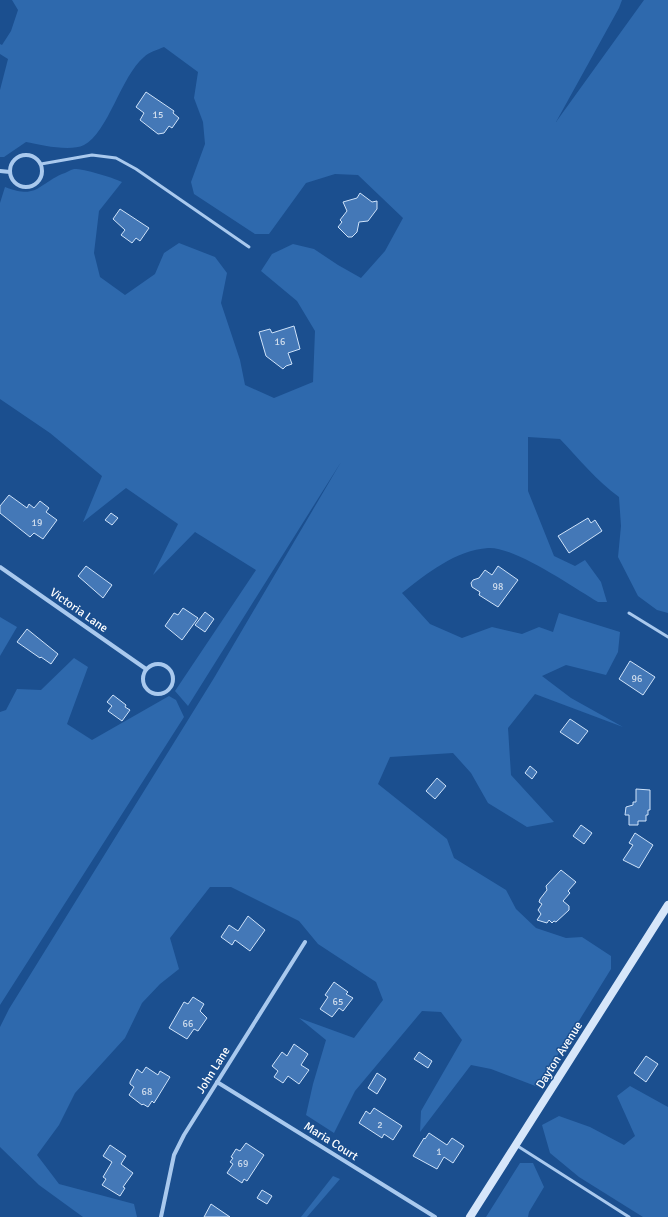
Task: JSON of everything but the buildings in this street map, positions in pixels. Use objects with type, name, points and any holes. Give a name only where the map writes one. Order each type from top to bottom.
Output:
[{"type":"street","points":[[31,155],[41,164],[41,177],[39,182],[29,187],[18,185],[11,177],[10,172],[12,162],[21,156],[31,155]]},
{"type":"street","points":[[0,171],[10,172]]},
{"type":"street","name":"Victoria Lane","points":[[0,567],[146,669]]},
{"type":"street","points":[[154,664],[163,664],[167,667],[173,680],[169,689],[165,692],[155,694],[146,688],[142,679],[146,669],[154,664]]},
{"type":"street","name":"Dayton Avenue","points":[[470,1217],[668,906]]},
{"type":"street","name":"John Lane","points":[[161,1217],[174,1155],[217,1082],[304,942]]},
{"type":"street","name":"Maria Court","points":[[217,1082],[435,1217]]},
{"type":"lane","points":[[41,164],[92,155],[116,158],[136,169],[249,247]]},
{"type":"lane","points":[[629,613],[668,637]]},
{"type":"lane","points":[[516,1145],[629,1217]]},
{"type":"shaded area","points":[[12,0],[622,0],[556,122],[644,0],[668,0],[668,613],[657,610],[638,596],[618,557],[621,526],[619,497],[596,477],[560,439],[528,437],[528,491],[554,556],[575,566],[585,560],[601,582],[607,602],[598,602],[544,569],[513,554],[499,549],[488,548],[464,553],[453,558],[431,571],[402,593],[430,624],[462,638],[492,627],[522,634],[539,627],[553,632],[559,613],[620,632],[618,652],[606,675],[566,665],[542,676],[571,698],[623,727],[535,694],[508,728],[511,775],[554,822],[527,827],[488,803],[471,773],[453,753],[390,757],[378,784],[447,839],[454,858],[506,890],[516,909],[536,928],[566,938],[582,937],[611,956],[611,969],[538,1087],[491,1069],[471,1065],[420,1132],[421,1111],[462,1040],[441,1012],[422,1011],[355,1091],[334,1133],[306,1115],[313,1084],[326,1040],[299,1018],[354,1038],[383,1000],[376,982],[318,944],[299,921],[231,887],[210,887],[170,938],[179,969],[160,984],[142,1003],[125,1038],[75,1093],[59,1125],[37,1155],[59,1184],[134,1204],[137,1217],[83,1217],[39,1185],[0,1147],[0,1027],[9,1009],[214,678],[341,462],[188,706],[175,691],[256,570],[195,532],[153,575],[178,524],[126,488],[83,522],[102,476],[50,433],[0,399],[0,203],[5,187],[24,192],[36,190],[53,178],[74,169],[85,170],[122,182],[99,211],[94,253],[100,277],[125,295],[155,274],[164,253],[179,243],[215,257],[227,273],[221,303],[240,360],[245,385],[274,398],[313,382],[315,331],[297,301],[261,271],[272,254],[293,244],[314,249],[361,278],[385,251],[403,218],[358,175],[335,174],[306,183],[269,234],[255,234],[194,194],[191,182],[205,144],[203,122],[194,98],[198,72],[164,47],[148,54],[136,66],[128,77],[107,117],[93,139],[84,145],[71,148],[26,142],[4,157],[0,157],[0,90],[8,59],[0,54],[0,44],[2,45],[11,31],[18,10]]},
{"type":"shaded area","points":[[0,617],[17,627],[0,656]]},
{"type":"shaded area","points":[[74,658],[88,667],[67,724],[92,740],[169,696],[176,700],[184,717],[0,1005],[0,712],[6,710],[17,689],[41,690]]},
{"type":"shaded area","points":[[630,1086],[668,1107],[668,1217],[643,1217],[579,1177],[550,1153],[542,1125],[559,1116],[590,1127],[624,1145],[635,1136],[617,1096]]},
{"type":"shaded area","points":[[520,1163],[533,1163],[544,1187],[529,1212],[528,1217],[486,1217]]},
{"type":"shaded area","points":[[333,1176],[340,1179],[307,1217],[301,1217]]}]
